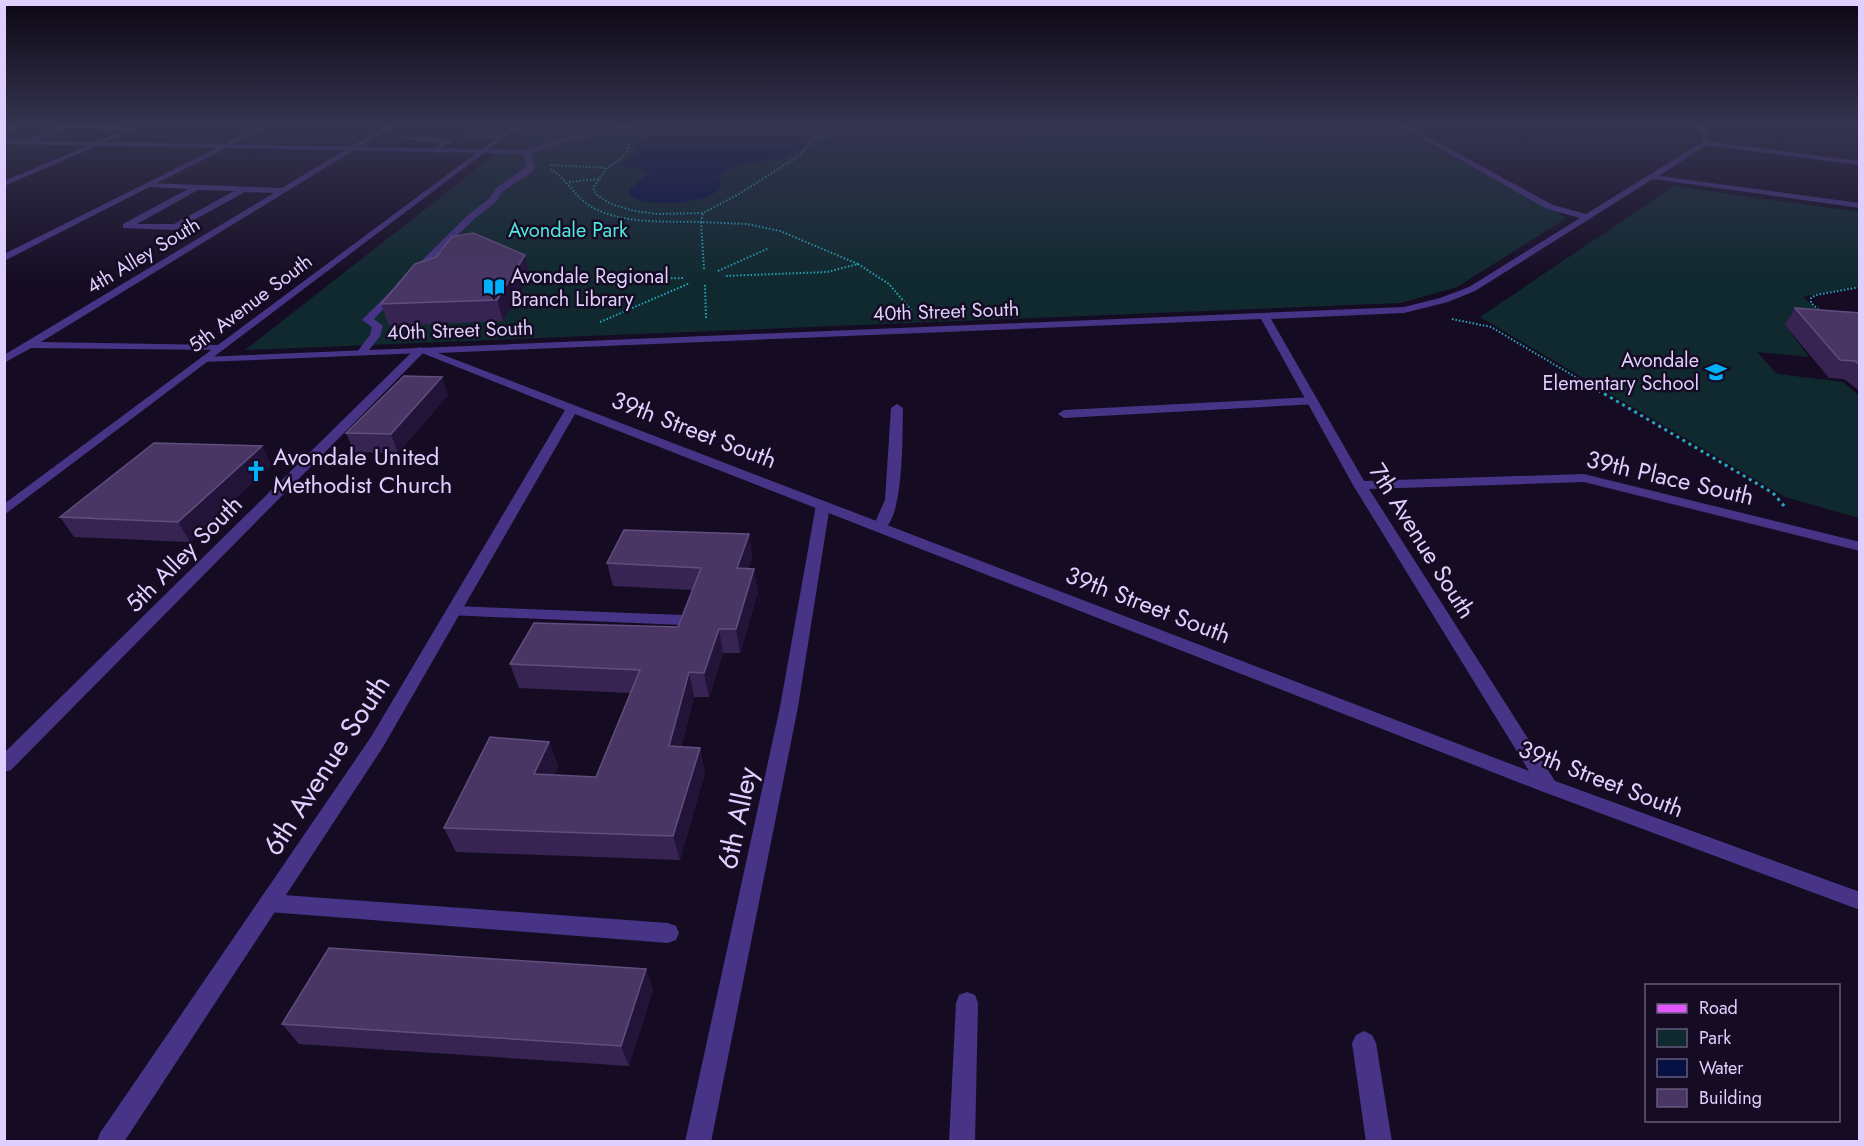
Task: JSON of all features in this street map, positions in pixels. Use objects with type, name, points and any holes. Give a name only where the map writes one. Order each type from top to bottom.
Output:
[{"type":"street","points":[[4,258],[163,178]]},
{"type":"street","name":"4th Alley South","points":[[4,360],[304,178]]},
{"type":"street","name":"5th Avenue South","points":[[4,511],[447,178]]},
{"type":"street","points":[[362,352],[375,336],[378,326],[367,320],[472,216],[492,200],[499,190],[517,178]]},
{"type":"street","points":[[1498,178],[1550,207],[1587,217]]},
{"type":"street","name":"40th Street South","points":[[205,359],[1404,310],[1444,300],[1472,289],[1651,178]]},
{"type":"street","points":[[1664,178],[1860,206]]},
{"type":"street","points":[[150,185],[285,190]]},
{"type":"street","points":[[199,186],[126,226],[176,227],[244,189]]},
{"type":"street","name":"7th Avenue South","points":[[1264,316],[1360,485],[1548,786]]},
{"type":"street","points":[[30,345],[219,348]]},
{"type":"street","name":"39th Street South","points":[[420,350],[1548,786],[1860,901]]},
{"type":"street","name":"5th Alley South","points":[[4,765],[420,350]]},
{"type":"street","points":[[1064,414],[1313,401]]},
{"type":"street","name":"6th Avenue South","points":[[109,1142],[377,742],[572,408]]},
{"type":"street","points":[[880,527],[892,500],[897,408]]},
{"type":"street","name":"39th Place South","points":[[1360,485],[1584,478],[1860,547]]},
{"type":"street","name":"6th Alley","points":[[698,1142],[789,707],[823,505]]},
{"type":"street","points":[[454,610],[682,620]]},
{"type":"street","points":[[269,903],[668,933]]},
{"type":"street","points":[[962,1142],[967,1003]]},
{"type":"street","points":[[1364,1043],[1378,1142]]},
{"type":"path","points":[[565,178],[578,196],[591,207],[607,212],[633,218],[747,224],[780,231],[858,264],[879,276],[900,295],[916,317]]},
{"type":"path","points":[[599,179],[593,188],[597,195],[612,204],[658,214],[703,213],[762,178]]},
{"type":"path","points":[[568,182],[599,179]]},
{"type":"path","points":[[703,213],[701,222],[704,269]]},
{"type":"path","points":[[718,271],[769,248]]},
{"type":"path","points":[[724,276],[827,272],[858,264]]},
{"type":"path","points":[[608,280],[685,278]]},
{"type":"path","points":[[597,324],[690,283]]},
{"type":"path","points":[[705,285],[706,318]]},
{"type":"path","points":[[1822,313],[1811,303],[1811,298],[1816,295],[1860,287]]},
{"type":"path","points":[[1404,310],[1491,327],[1773,493],[1808,533]]},
{"type":"green space","name":"Avondale Park","points":[[465,178],[1493,178],[1567,218],[1457,287],[1401,303],[245,350]]},
{"type":"green space","name":"Avondale Elementary School","points":[[1674,186],[1859,212],[1859,286],[1803,297],[1824,316],[1786,326],[1809,357],[1757,352],[1777,374],[1843,382],[1859,396],[1859,518],[1785,497],[1480,317]]},
{"type":"water","points":[[643,178],[719,178],[722,184],[717,191],[704,197],[669,203],[645,201],[629,194],[629,190]]},
{"type":"building","points":[[473,233],[525,255],[497,300],[381,304],[415,264],[436,257],[452,237]]},
{"type":"building","points":[[1795,308],[1860,313],[1860,365],[1855,361],[1840,360]]},
{"type":"building","points":[[404,376],[442,377],[391,434],[346,433]]},
{"type":"building","points":[[154,443],[262,446],[178,522],[60,517]]},
{"type":"building","points":[[624,530],[749,534],[737,568],[754,569],[736,629],[719,629],[704,673],[689,672],[669,746],[700,748],[673,836],[444,828],[490,737],[549,742],[534,774],[596,777],[640,670],[510,664],[534,623],[678,627],[701,568],[607,563]]},
{"type":"building","points":[[329,948],[646,969],[621,1046],[282,1024]]},
{"type":"place","name":"Avondale Regional Branch Library","points":[[494,287]]},
{"type":"place","name":"Avondale Elementary School","points":[[1716,372]]},
{"type":"place","name":"Avondale United Methodist Church","points":[[256,471]]}]
